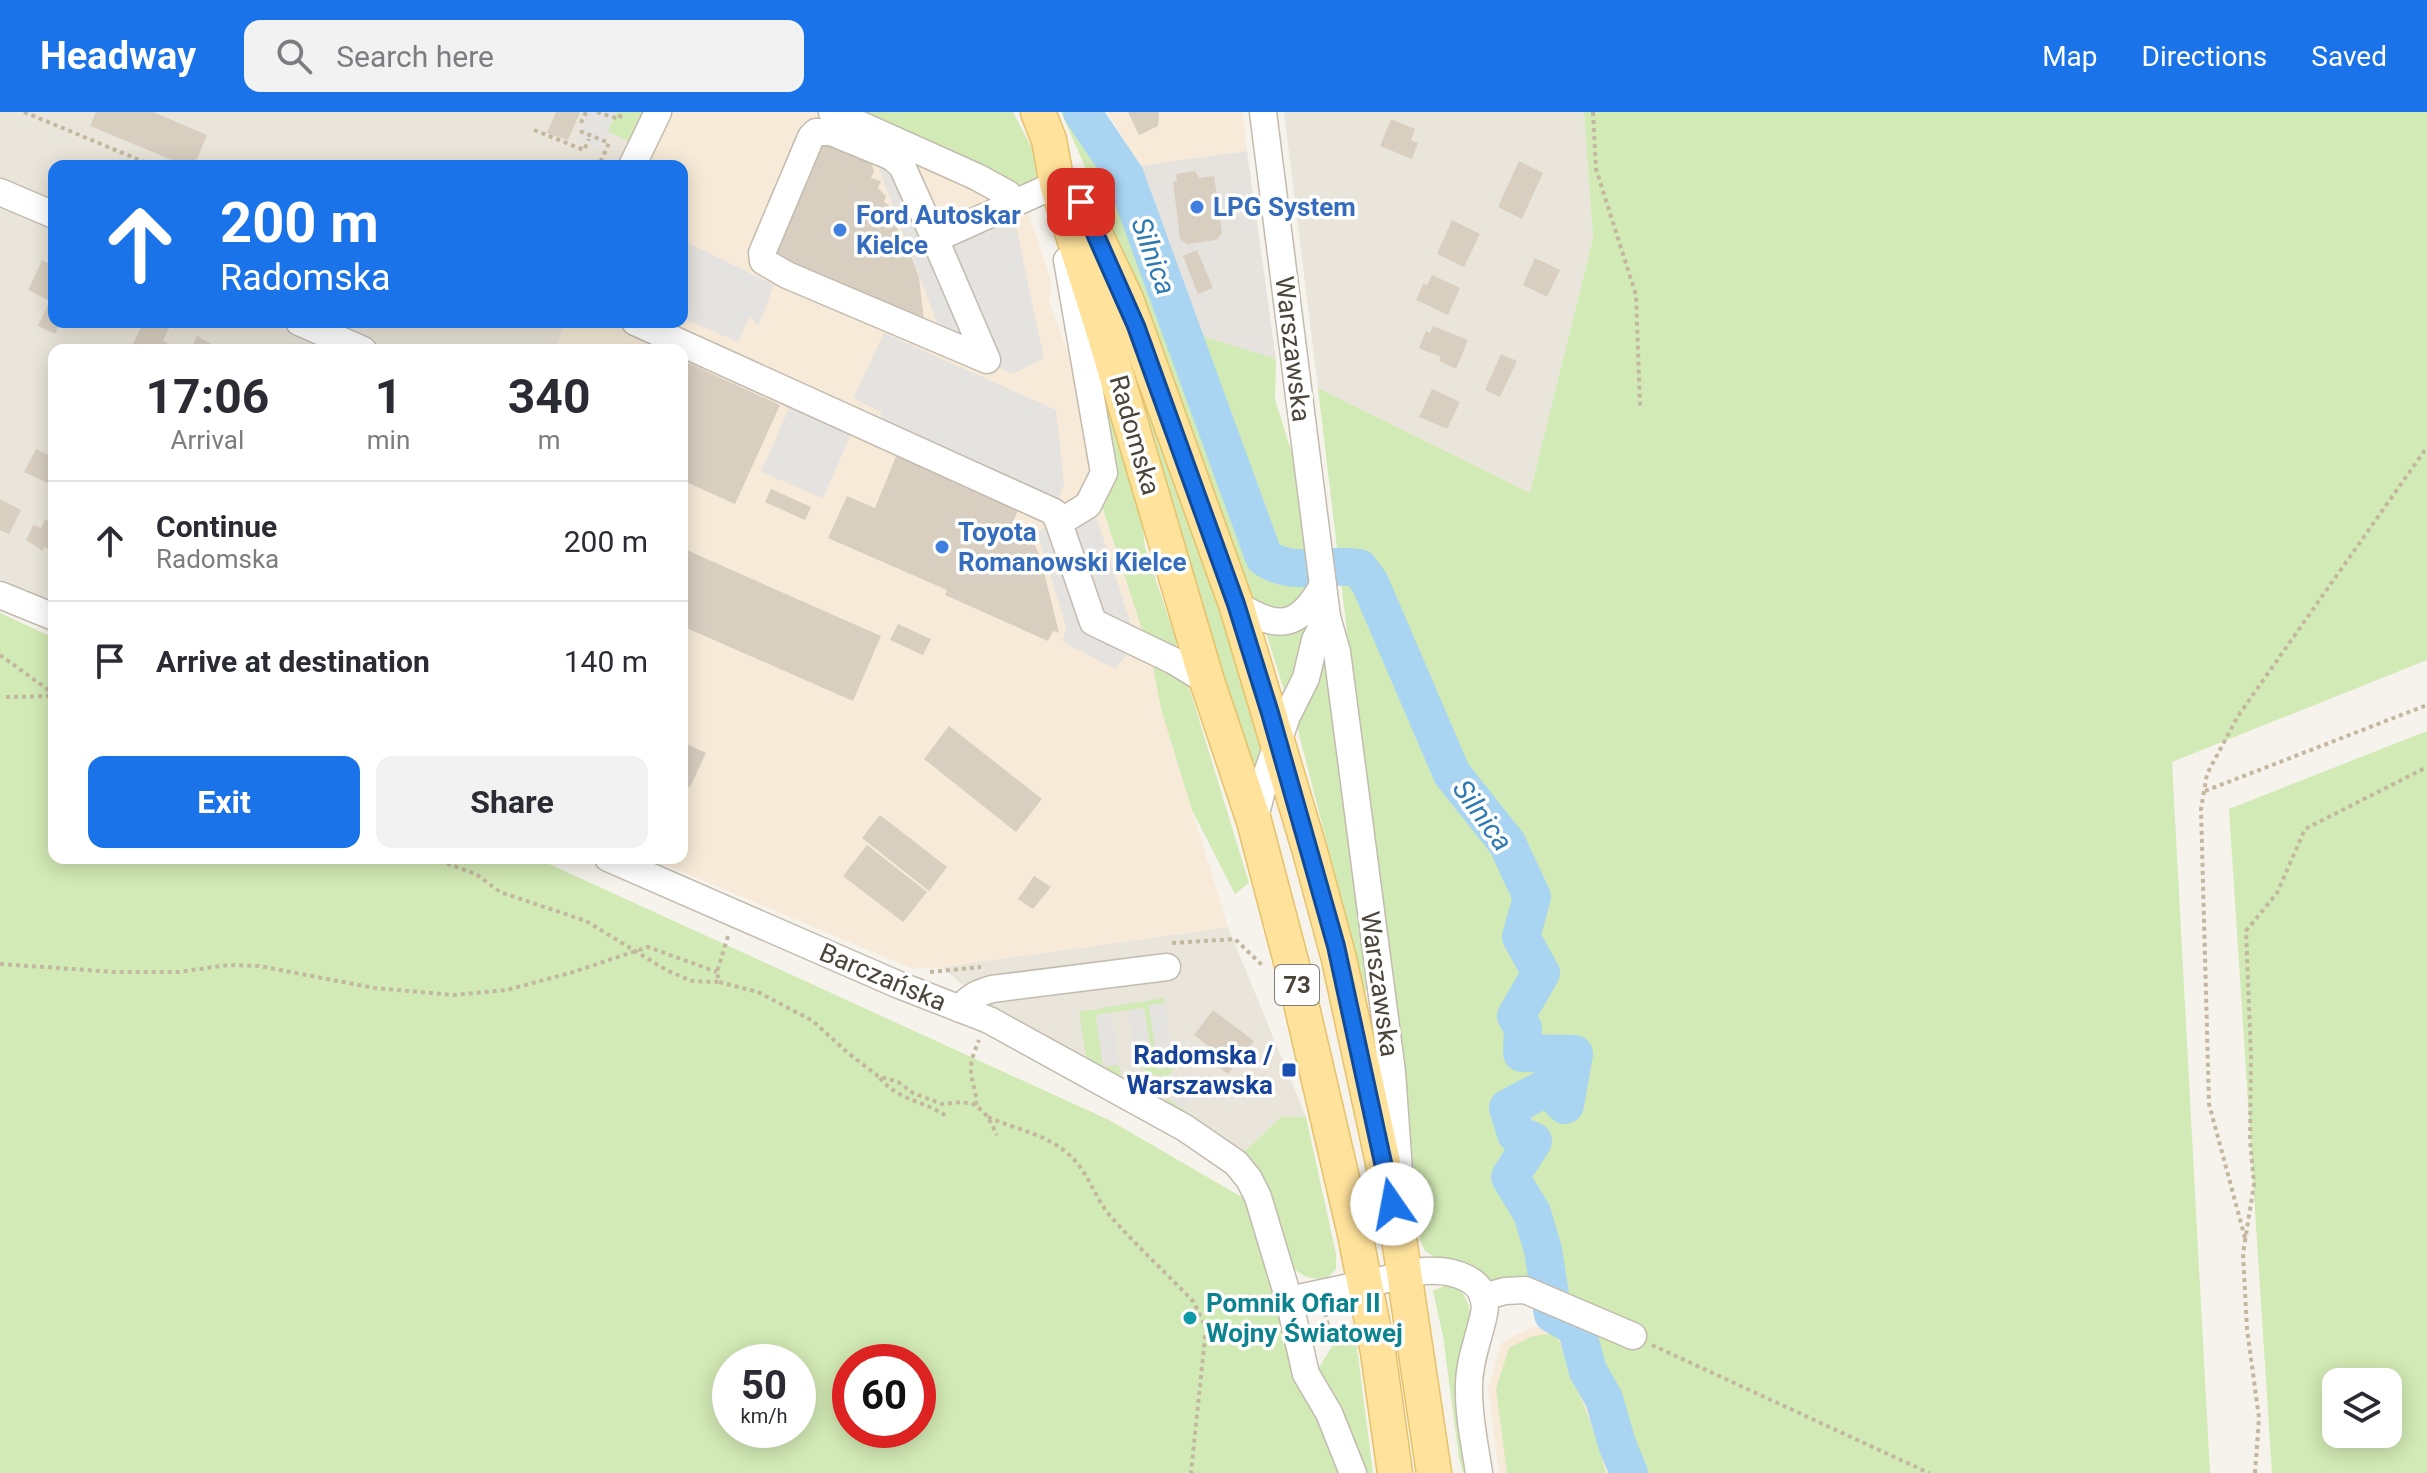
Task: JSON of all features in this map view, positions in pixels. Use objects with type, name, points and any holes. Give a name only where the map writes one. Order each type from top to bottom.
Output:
[{"type":"main road","name":"Radomska","points":[[1043,126],[1059,190],[1207,681],[1254,821]]},
{"type":"main road","name":"Radomska","points":[[1043,126],[1072,177],[1091,228],[1126,299],[1236,604]]},
{"type":"main road","name":"Warszawska","points":[[1236,604],[1279,740],[1336,946],[1398,1232]]},
{"type":"main road","name":"73","points":[[1254,821],[1293,969],[1355,1234],[1378,1352],[1395,1473]]},
{"type":"main road","name":"73","points":[[1398,1232],[1434,1473]]},
{"type":"street","points":[[635,160],[658,112]]},
{"type":"street","points":[[832,112],[966,171],[1008,194],[1013,204]]},
{"type":"street","name":"Warszawska","points":[[1263,112],[1327,617],[1337,652],[1392,1072],[1400,1179],[1398,1232]]},
{"type":"street","points":[[822,131],[892,157],[902,166],[935,239],[987,360],[787,275],[763,261],[762,253],[811,137],[822,131]]},
{"type":"street","points":[[935,239],[1013,204],[1059,190],[1062,234],[1104,473],[1088,505],[1059,523]]},
{"type":"street","points":[[0,192],[48,212]]},
{"type":"street","points":[[313,328],[349,344]]},
{"type":"street","points":[[648,328],[684,344]]},
{"type":"street","points":[[688,346],[1054,512],[1093,622],[1174,661],[1207,681]]},
{"type":"street","points":[[1236,604],[1257,617],[1275,623],[1287,622],[1312,605],[1323,585]]},
{"type":"street","points":[[0,595],[48,615]]},
{"type":"street","name":"Warszawska","points":[[1254,821],[1279,740],[1306,678],[1315,640],[1327,617]]},
{"type":"street","name":"Barczańska","points":[[622,864],[960,1009],[977,994],[992,989],[1167,967]]},
{"type":"street","points":[[960,1009],[989,1020],[1185,1128],[1236,1163],[1258,1197],[1289,1300],[1306,1374],[1329,1413],[1353,1473]]},
{"type":"street","points":[[1289,1300],[1424,1271],[1445,1270],[1471,1278],[1483,1297],[1484,1313],[1470,1365],[1468,1388],[1479,1473]]},
{"type":"street","points":[[1483,1297],[1525,1290],[1633,1336]]},
{"type":"path","points":[[24,112],[140,160]]},
{"type":"path","points":[[581,123],[586,112]]},
{"type":"path","points":[[597,112],[619,119],[622,112]]},
{"type":"path","points":[[1593,112],[1596,169],[1636,295],[1640,406]]},
{"type":"path","points":[[534,130],[584,150],[589,139]]},
{"type":"path","points":[[580,131],[609,143],[601,160]]},
{"type":"path","points":[[2245,1238],[2209,1104],[2201,809],[2207,774],[2238,716],[2427,447]]},
{"type":"path","points":[[0,655],[48,691]]},
{"type":"path","points":[[6,697],[48,695]]},
{"type":"path","points":[[2204,792],[2427,705]]},
{"type":"path","points":[[2255,1473],[2259,1418],[2247,1329],[2243,1254],[2254,1184],[2250,1140],[2251,1056],[2246,931],[2277,893],[2305,829],[2427,767]]},
{"type":"path","points":[[448,864],[476,874],[500,892],[586,921],[635,953],[692,981],[719,982],[758,992],[813,1021],[885,1085],[910,1101],[946,1116]]},
{"type":"path","points":[[719,982],[717,972],[724,943],[739,916]]},
{"type":"path","points":[[1235,939],[1260,963]]},
{"type":"path","points":[[0,964],[115,972],[178,972],[228,965],[259,966],[375,988],[453,995],[507,990],[648,947],[717,972]]},
{"type":"path","points":[[976,1105],[972,1057],[981,1035]]},
{"type":"path","points":[[878,1076],[898,1082],[913,1093],[942,1104],[962,1102],[976,1105],[988,1117],[997,1135]]},
{"type":"path","points":[[988,1117],[1027,1130],[1067,1152],[1087,1173],[1089,1186],[1110,1215],[1193,1301],[1206,1328],[1191,1473]]},
{"type":"path","points":[[1323,1303],[1330,1333],[1360,1330]]},
{"type":"path","points":[[1633,1336],[1929,1473]]},
{"type":"shaded area","points":[[0,112],[661,112],[640,160],[48,160],[48,328],[563,328],[557,344],[48,344],[48,600],[0,579]]},
{"type":"shaded area","points":[[588,112],[616,112],[600,148],[577,139]]},
{"type":"shaded area","points":[[661,112],[828,112],[1023,198],[1051,281],[1049,302],[1080,385],[1099,498],[1152,661],[1161,709],[1228,927],[913,969],[664,864],[688,864],[688,344],[557,344],[563,328],[688,328],[688,160],[640,160]]},
{"type":"shaded area","points":[[1108,112],[1242,112],[1247,151],[1138,166]]},
{"type":"shaded area","points":[[1284,112],[1584,112],[1593,238],[1530,493],[1318,388]]},
{"type":"shaded area","points":[[1247,151],[1276,359],[1196,335],[1134,176],[1138,166]]},
{"type":"shaded area","points":[[911,158],[941,222],[1000,198],[1013,213],[1044,358],[1013,374],[944,341],[879,169]]},
{"type":"shaded area","points":[[688,243],[774,285],[758,327],[750,316],[738,342],[688,321]]},
{"type":"shaded area","points":[[884,333],[1056,410],[1064,484],[1054,512],[882,434],[881,412],[853,398]]},
{"type":"shaded area","points":[[790,406],[852,432],[823,498],[761,472]]},
{"type":"shaded area","points":[[1088,505],[1094,510],[1137,643],[1115,669],[1063,642],[1066,626],[1037,532]]},
{"type":"shaded area","points":[[1228,927],[1306,1117],[1281,1117],[1241,1155],[997,1015],[942,967]]},
{"type":"shaded area","points":[[1165,1003],[1174,1067],[1158,1069],[1149,1005]]},
{"type":"shaded area","points":[[1144,1008],[1153,1064],[1136,1065],[1128,1010]]},
{"type":"shaded area","points":[[1112,1013],[1119,1065],[1103,1067],[1096,1015]]},
{"type":"shaded area","points":[[1190,1074],[1203,1084],[1183,1109],[1171,1099]]},
{"type":"shaded area","points":[[1560,1325],[1614,1473],[1499,1473],[1488,1387],[1502,1342],[1532,1327]]},
{"type":"green space","points":[[617,112],[645,112],[631,142],[608,131]]},
{"type":"green space","points":[[828,112],[1013,112],[1034,152],[1038,180],[1023,198]]},
{"type":"green space","points":[[1061,112],[1096,112],[1134,176],[1196,334],[1276,359],[1275,399],[1292,454],[1305,546],[1307,589],[1282,609],[1269,608],[1253,598],[1135,281]]},
{"type":"green space","points":[[1584,112],[2427,112],[2427,660],[2172,762],[2210,1473],[1614,1473],[1560,1325],[1563,1307],[1493,1291],[1425,1251],[1420,1240],[1418,1199],[1383,935],[1318,388],[1530,493],[1593,238]]},
{"type":"green space","points":[[1090,334],[1142,515],[1145,547],[1175,637],[1177,648],[1173,652],[1145,639],[1101,503]]},
{"type":"green space","points":[[1121,336],[1217,595],[1262,739],[1262,753],[1254,773],[1178,534]]},
{"type":"green space","points":[[0,613],[48,635],[48,864],[549,864],[1109,1120],[1247,1200],[1295,1376],[1343,1473],[0,1473]]},
{"type":"green space","points":[[1308,624],[1306,642],[1286,696],[1266,633],[1280,636]]},
{"type":"green space","points":[[1325,651],[1368,987],[1365,993],[1296,722]]},
{"type":"green space","points":[[1152,661],[1189,687],[1249,883],[1235,894],[1192,810],[1161,709]]},
{"type":"green space","points":[[2427,731],[2427,1473],[2272,1473],[2229,809]]},
{"type":"green space","points":[[1164,998],[1165,1003],[1149,1006],[1158,1069],[1174,1067],[1168,1076],[1154,1075],[1136,1065],[1153,1063],[1144,1008],[1096,1015],[1103,1066],[1119,1065],[1121,1077],[1163,1100],[1168,1099],[1183,1110],[1181,1115],[1087,1063],[1079,1012]]},
{"type":"green space","points":[[1281,1117],[1306,1117],[1336,1254],[1336,1269],[1327,1278],[1308,1277],[1292,1267],[1241,1155]]},
{"type":"green space","points":[[1446,1285],[1461,1292],[1471,1317],[1468,1473],[1463,1473],[1459,1458],[1443,1336],[1433,1291]]},
{"type":"green space","points":[[1556,1333],[1597,1440],[1606,1473],[1507,1473],[1496,1389],[1509,1348],[1533,1336]]},
{"type":"green space","points":[[1356,1340],[1373,1473],[1361,1473],[1318,1369],[1333,1345]]},
{"type":"building","points":[[96,112],[153,112],[207,135],[197,160],[172,160],[90,126]]},
{"type":"building","points":[[556,112],[580,112],[568,140],[547,133]]},
{"type":"building","points":[[1128,112],[1159,112],[1158,126],[1139,135]]},
{"type":"building","points":[[1391,119],[1415,129],[1411,140],[1418,143],[1412,159],[1380,146]]},
{"type":"building","name":"Ford Autoskar Kielce","points":[[818,141],[871,161],[874,171],[871,178],[881,181],[878,188],[886,196],[884,202],[889,205],[883,219],[895,225],[907,245],[919,277],[924,321],[778,261],[773,250]]},
{"type":"building","points":[[1519,161],[1543,173],[1522,219],[1498,207]]},
{"type":"building","name":"LPG System","points":[[1195,171],[1199,178],[1214,176],[1222,233],[1216,240],[1187,244],[1180,239],[1173,182],[1177,181],[1176,174]]},
{"type":"building","points":[[1452,220],[1480,234],[1464,267],[1437,254]]},
{"type":"building","points":[[1197,250],[1213,288],[1198,294],[1183,256]]},
{"type":"building","points":[[1535,258],[1560,270],[1547,297],[1523,285]]},
{"type":"building","points":[[42,260],[48,263],[48,300],[28,290]]},
{"type":"building","points":[[1432,275],[1460,288],[1448,315],[1416,300],[1423,284],[1427,285]]},
{"type":"building","points":[[48,304],[48,328],[58,328],[55,334],[38,326]]},
{"type":"building","points":[[1433,326],[1468,340],[1456,369],[1439,361],[1441,357],[1419,348],[1426,331],[1430,333]]},
{"type":"building","points":[[140,328],[169,328],[163,341],[167,344],[133,344]]},
{"type":"building","points":[[197,336],[212,344],[193,344]]},
{"type":"building","points":[[1501,354],[1517,361],[1500,397],[1485,390]]},
{"type":"building","points":[[688,363],[780,405],[735,504],[688,483]]},
{"type":"building","points":[[1432,389],[1460,402],[1447,429],[1419,417]]},
{"type":"building","points":[[36,449],[48,455],[48,483],[24,472]]},
{"type":"building","name":"Toyota Romanowski Kielce","points":[[897,454],[1020,506],[1011,526],[1026,533],[1027,529],[1040,556],[1059,633],[1053,631],[1048,641],[945,595],[947,590],[828,538],[847,496],[875,508]]},
{"type":"building","points":[[771,489],[811,507],[805,520],[765,502]]},
{"type":"building","points":[[0,499],[21,510],[9,534],[0,530]]},
{"type":"building","points":[[45,519],[48,520],[48,549],[44,547],[43,551],[26,540],[33,525],[41,528]]},
{"type":"building","points":[[688,551],[881,636],[853,701],[688,629]]},
{"type":"building","points":[[898,624],[931,639],[923,655],[890,640]]},
{"type":"building","points":[[949,726],[1042,799],[1016,832],[924,759]]},
{"type":"building","points":[[688,745],[706,753],[688,786]]},
{"type":"building","points":[[880,815],[947,867],[929,891],[862,838]]},
{"type":"building","points":[[867,845],[927,892],[903,922],[843,876]]},
{"type":"building","points":[[1034,876],[1051,887],[1033,909],[1018,899]]},
{"type":"building","points":[[1213,1010],[1254,1041],[1228,1074],[1204,1056],[1211,1048],[1194,1035]]},
{"type":"waterway","name":"Silnica","points":[[1082,112],[1125,176],[1264,557],[1286,567],[1359,568],[1370,583],[1452,774],[1507,843],[1532,897],[1521,937],[1541,973],[1516,1016],[1523,1028],[1522,1053],[1574,1054],[1565,1105],[1548,1087],[1508,1108],[1516,1134],[1533,1141],[1510,1177],[1532,1213],[1543,1250],[1553,1314],[1576,1327],[1588,1371],[1604,1399],[1629,1473]]},
{"type":"place","name":"LPG System","points":[[1197,207]]},
{"type":"place","name":"Ford Autoskar Kielce","points":[[840,230]]},
{"type":"place","name":"Toyota Romanowski Kielce","points":[[942,547]]},
{"type":"place","name":"Radomska / Warszawska","points":[[1289,1070]]},
{"type":"place","name":"Pomnik Ofiar II Wojny Światowej","points":[[1190,1318]]},
{"type":"route","points":[[1081,202],[1136,326],[1236,604],[1270,713],[1336,946],[1392,1204]]}]
